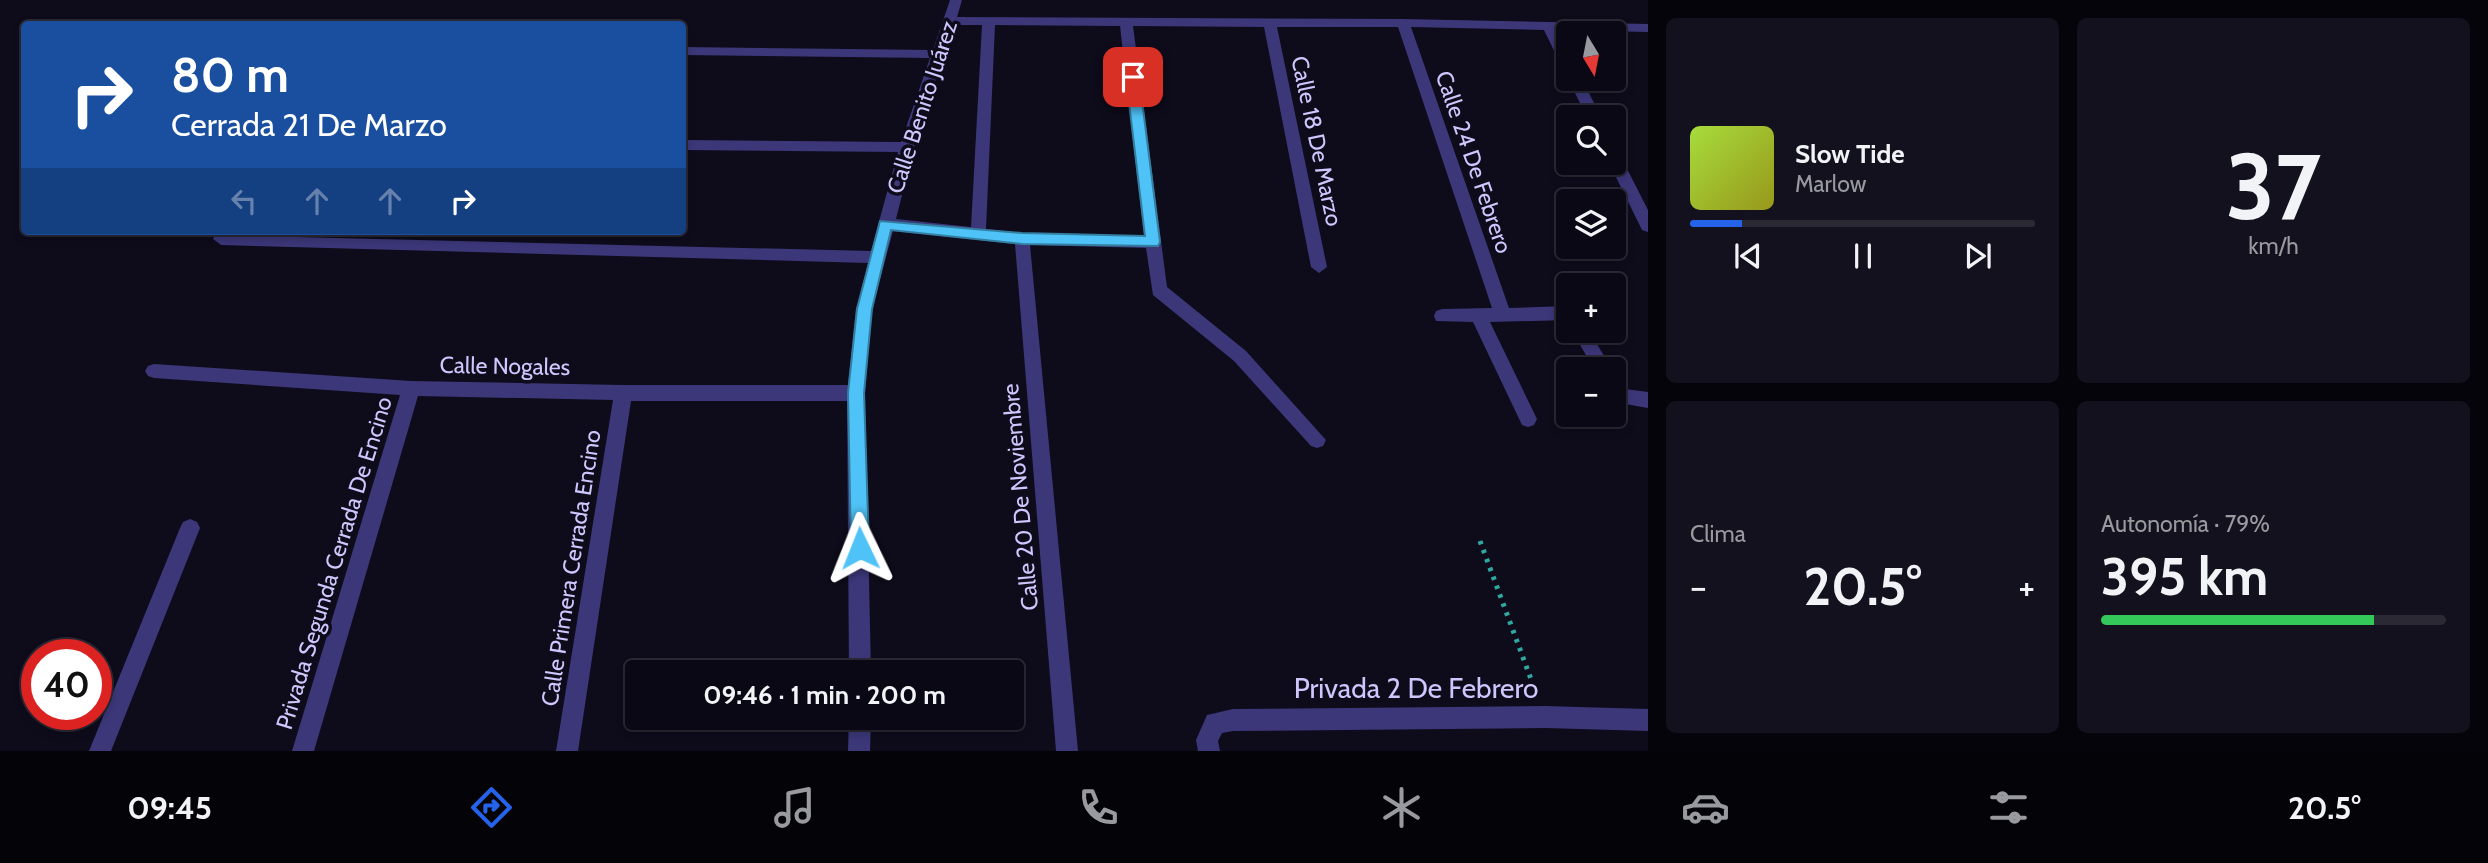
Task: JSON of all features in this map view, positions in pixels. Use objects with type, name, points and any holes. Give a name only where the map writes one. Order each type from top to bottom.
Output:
[{"type":"street","name":"Calle Benito Juárez","points":[[860,660],[856,393],[864,309],[907,147],[956,0]]},
{"type":"street","points":[[949,21],[1403,23],[1648,28]]},
{"type":"street","points":[[978,235],[989,22]]},
{"type":"street","points":[[1126,22],[1158,290],[1240,356],[1317,440]]},
{"type":"street","name":"Calle 24 De Febrero","points":[[1403,23],[1503,315]]},
{"type":"street","name":"Calle 18 De Marzo","points":[[1270,24],[1319,267]]},
{"type":"street","points":[[1549,27],[1556,41]]},
{"type":"street","points":[[686,51],[937,54]]},
{"type":"street","points":[[686,145],[907,147]]},
{"type":"street","points":[[1623,175],[1648,226]]},
{"type":"street","points":[[885,225],[1022,239],[1153,242]]},
{"type":"street","points":[[220,239],[877,257]]},
{"type":"street","name":"Calle 20 De Noviembre","points":[[1022,239],[1067,751]]},
{"type":"street","points":[[1442,316],[1556,313]]},
{"type":"street","points":[[1479,316],[1528,419]]},
{"type":"street","name":"Calle Nogales","points":[[154,371],[411,388],[623,393],[856,393]]},
{"type":"street","name":"Privada Segunda Cerrada De Encino","points":[[303,751],[411,388]]},
{"type":"street","name":"Calle Primera Cerrada Encino","points":[[567,751],[623,393]]},
{"type":"street","points":[[1626,397],[1648,400]]},
{"type":"street","points":[[100,751],[190,528]]},
{"type":"street","name":"Privada 2 De Febrero","points":[[1209,751],[1206,740],[1215,723],[1233,720],[1545,717],[1648,720]]},
{"type":"street","points":[[859,730],[859,751]]},
{"type":"path","points":[[1480,541],[1545,717]]},
{"type":"route","points":[[860,548],[856,393],[864,309],[885,225],[1022,239],[1153,242],[1133,77]]}]
